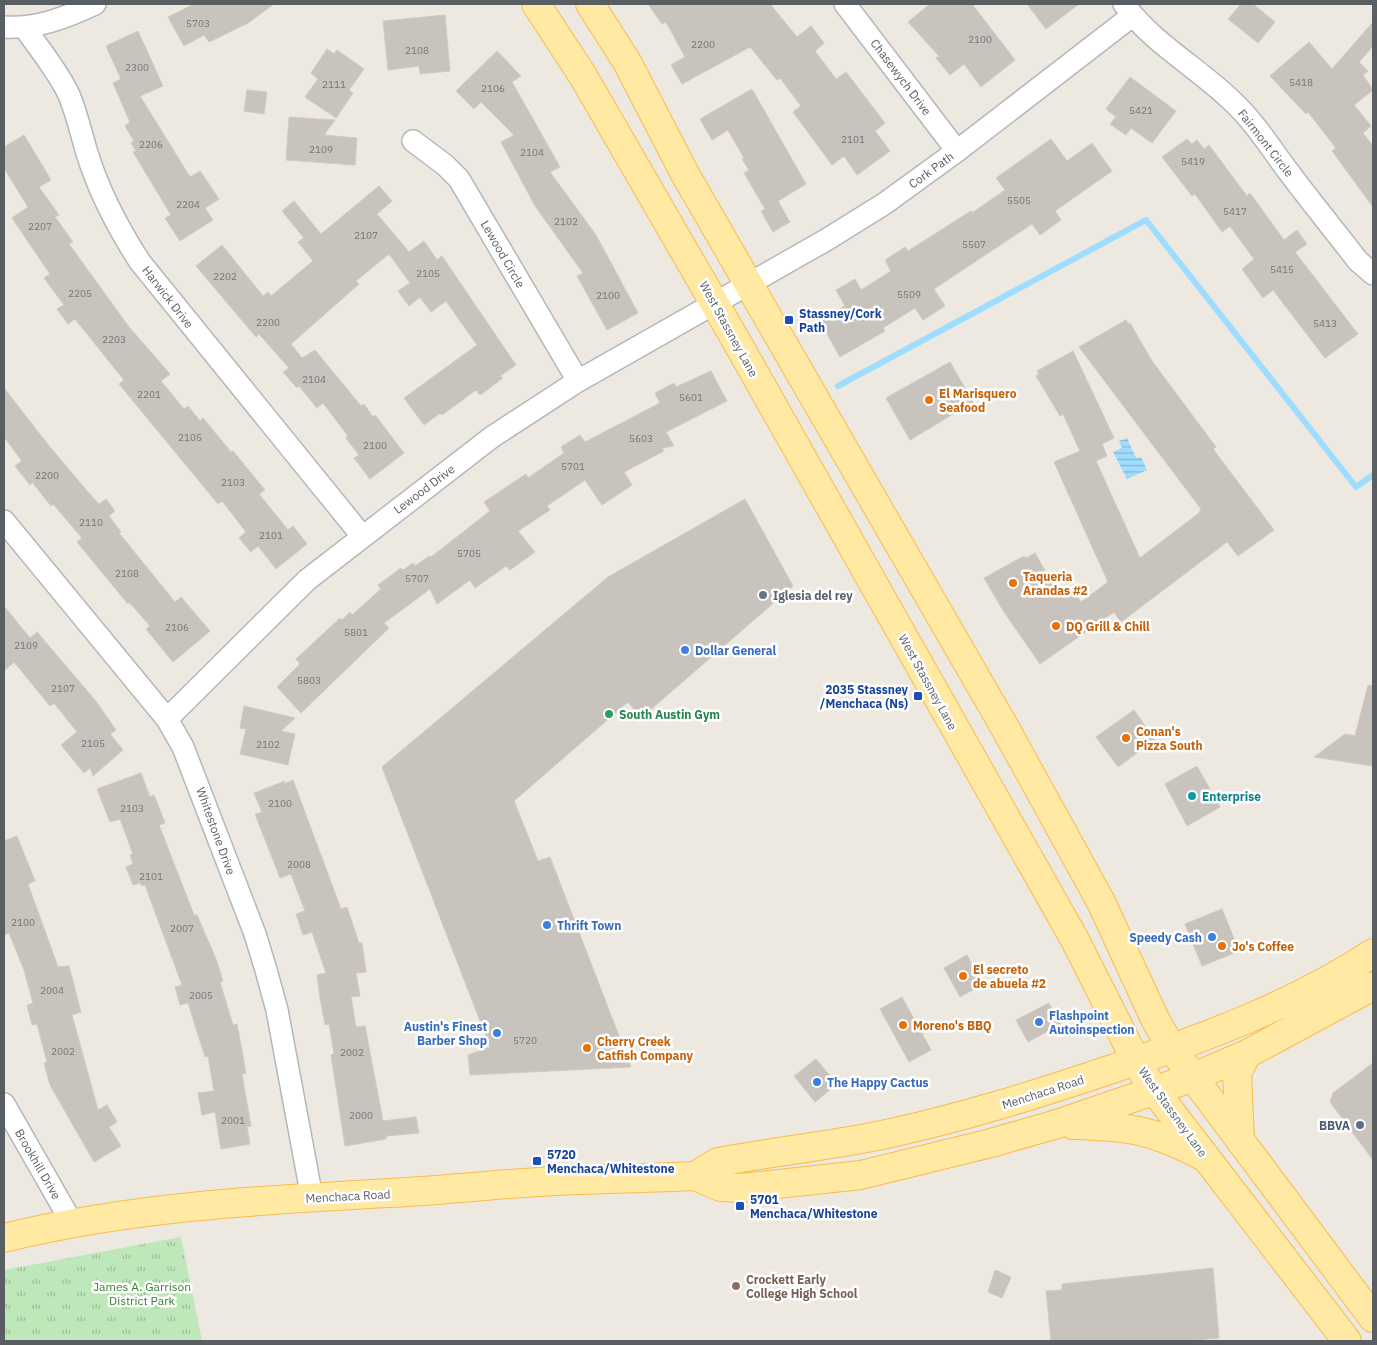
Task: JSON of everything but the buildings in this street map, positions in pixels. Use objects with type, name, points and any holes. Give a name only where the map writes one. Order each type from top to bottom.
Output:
[{"type":"main road","name":"West Stassney Lane","points":[[536,4],[583,76],[715,303],[1076,940],[1136,1062],[1154,1090],[1347,1341]]},
{"type":"main road","points":[[590,4],[628,62],[685,174],[1027,767],[1101,902],[1155,1020],[1172,1049],[1191,1078],[1373,1318]]},
{"type":"main road","points":[[855,550],[891,531]]},
{"type":"main road","points":[[984,779],[1027,767]]},
{"type":"main road","name":"Menchaca Road","points":[[695,1176],[718,1162],[843,1142],[934,1123],[1045,1092],[1214,1034],[1304,992],[1373,953]]},
{"type":"main road","name":"Menchaca Road","points":[[4,1238],[72,1223],[192,1207],[312,1198],[510,1184],[695,1176],[721,1187],[741,1188],[861,1175],[991,1143],[1057,1124],[1191,1078],[1247,1054],[1373,986]]},
{"type":"main road","points":[[1240,1141],[1237,1073],[1247,1054]]},
{"type":"main road","points":[[1057,1124],[1105,1126],[1144,1131],[1177,1143],[1208,1159]]},
{"type":"street","points":[[14,28],[52,22],[96,4]]},
{"type":"street","name":"Chasewych Drive","points":[[845,4],[957,151]]},
{"type":"street","name":"Cork Path","points":[[715,303],[884,204],[957,151],[1128,10]]},
{"type":"street","name":"Fairmont Circle","points":[[1128,10],[1154,37],[1210,80],[1255,125],[1358,261],[1373,274]]},
{"type":"street","name":"Harwick Drive","points":[[14,28],[68,92],[78,115],[87,153],[100,189],[115,220],[136,255],[163,292],[362,536]]},
{"type":"street","name":"Lewood Circle","points":[[413,141],[445,164],[459,179],[578,381]]},
{"type":"street","name":"Lewood Drive","points":[[167,719],[307,580],[492,437],[578,381],[715,303]]},
{"type":"street","name":"Whitestone Drive","points":[[4,521],[167,719],[183,747],[197,780],[266,970],[277,1010],[312,1198]]},
{"type":"street","name":"Brookhill Drive","points":[[4,1104],[72,1223]]},
{"type":"green space","name":"James A. Garrison District Park","points":[[181,1237],[202,1341],[4,1341],[4,1270]]},
{"type":"water","points":[[1127,438],[1136,458],[1141,457],[1147,470],[1127,479],[1113,452],[1122,448],[1119,441]]},
{"type":"waterway","points":[[838,386],[1146,220],[1356,487],[1373,475]]},
{"type":"place","name":"Stassney/Cork Path","points":[[789,320]]},
{"type":"place","name":"El Marisquero Seafood","points":[[929,400]]},
{"type":"place","name":"Taqueria Arandas #2","points":[[1013,583]]},
{"type":"place","name":"Iglesia del rey","points":[[763,595]]},
{"type":"place","name":"DQ Grill & Chill","points":[[1056,626]]},
{"type":"place","name":"Dollar General","points":[[685,650]]},
{"type":"place","name":"2035 Stassney /Menchaca (Ns)","points":[[918,696]]},
{"type":"place","name":"South Austin Gym","points":[[609,714]]},
{"type":"place","name":"Conan's Pizza South","points":[[1126,738]]},
{"type":"place","name":"Enterprise","points":[[1192,796]]},
{"type":"place","name":"Thrift Town","points":[[547,925]]},
{"type":"place","name":"Speedy Cash","points":[[1212,937]]},
{"type":"place","name":"Jo's Coffee","points":[[1222,946]]},
{"type":"place","name":"El secreto de abuela #2","points":[[963,976]]},
{"type":"place","name":"Flashpoint Autoinspection","points":[[1039,1022]]},
{"type":"place","name":"Moreno's BBQ","points":[[903,1025]]},
{"type":"place","name":"Austin's Finest Barber Shop","points":[[497,1033]]},
{"type":"place","name":"Cherry Creek Catfish Company","points":[[587,1048]]},
{"type":"place","name":"The Happy Cactus","points":[[817,1082]]},
{"type":"place","name":"BBVA","points":[[1360,1125]]},
{"type":"place","name":"5720 Menchaca/Whitestone","points":[[537,1161]]},
{"type":"place","name":"5701 Menchaca/Whitestone","points":[[740,1206]]},
{"type":"place","name":"Crockett Early College High School","points":[[736,1286]]}]
